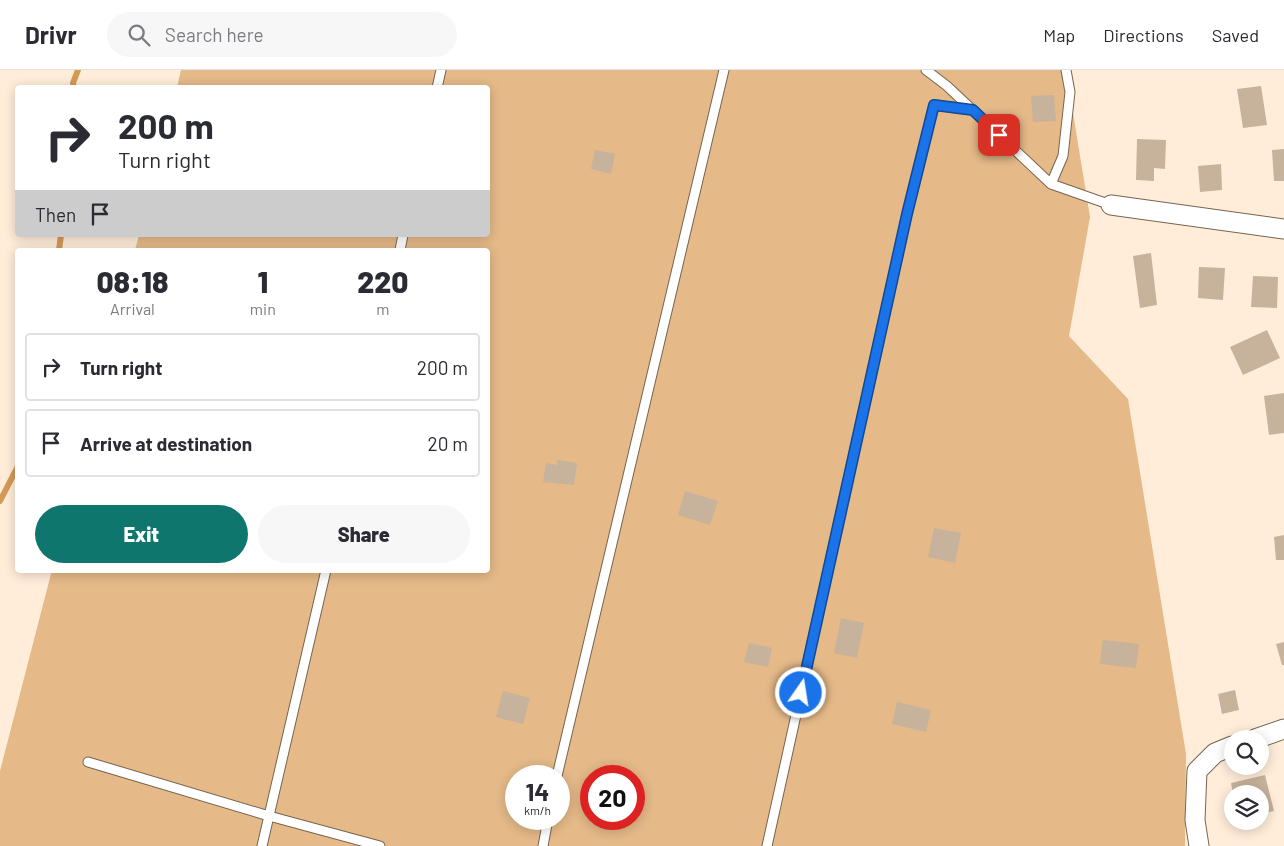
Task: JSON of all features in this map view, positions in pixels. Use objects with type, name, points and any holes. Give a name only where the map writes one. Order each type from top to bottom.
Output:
[{"type":"street","points":[[1111,205],[1284,229]]},
{"type":"street","points":[[1269,734],[1284,729]]},
{"type":"street","points":[[1199,846],[1195,820],[1197,772],[1215,753],[1224,749]]},
{"type":"lane","points":[[438,85],[441,70]]},
{"type":"lane","points":[[560,765],[724,70]]},
{"type":"lane","points":[[926,70],[947,86],[1051,184],[1111,205]]},
{"type":"lane","points":[[1051,184],[1063,156],[1070,92],[1066,70]]},
{"type":"lane","points":[[767,846],[905,224],[934,105],[973,110]]},
{"type":"lane","points":[[262,846],[325,573]]},
{"type":"lane","points":[[88,762],[269,816],[380,846]]},
{"type":"lane","points":[[543,846],[546,830]]},
{"type":"shaded area","points":[[181,70],[1066,70],[1090,217],[1069,336],[1128,399],[1186,754],[1185,846],[0,846],[0,771],[51,573],[490,573],[490,248],[136,248],[138,237],[490,237],[490,85],[177,85]]},
{"type":"building","points":[[1261,86],[1267,125],[1243,128],[1237,89]]},
{"type":"building","points":[[1054,95],[1056,121],[1033,122],[1031,96]]},
{"type":"building","points":[[1137,139],[1166,140],[1165,169],[1154,168],[1154,181],[1136,180]]},
{"type":"building","points":[[1284,149],[1284,181],[1274,181],[1272,150]]},
{"type":"building","points":[[595,150],[615,154],[611,174],[591,169]]},
{"type":"building","points":[[1221,164],[1222,190],[1200,192],[1198,166]]},
{"type":"building","points":[[1151,253],[1157,305],[1140,308],[1133,256]]},
{"type":"building","points":[[1199,267],[1225,268],[1223,300],[1198,298]]},
{"type":"building","points":[[1253,276],[1278,277],[1277,308],[1251,307]]},
{"type":"building","points":[[1267,330],[1280,358],[1243,375],[1230,347]]},
{"type":"building","points":[[1284,393],[1284,433],[1269,435],[1264,396]]},
{"type":"building","points":[[557,460],[577,463],[574,485],[543,482],[546,463],[557,465]]},
{"type":"building","points":[[685,491],[718,501],[710,525],[678,515]]},
{"type":"building","points":[[934,528],[961,533],[955,563],[928,557]]},
{"type":"building","points":[[1284,535],[1284,560],[1276,560],[1274,537]]},
{"type":"building","points":[[841,618],[864,623],[857,658],[834,653]]},
{"type":"building","points":[[1103,640],[1139,644],[1136,668],[1100,664]]},
{"type":"building","points":[[1284,642],[1284,665],[1282,665],[1276,644]]},
{"type":"building","points":[[749,643],[772,648],[768,667],[744,662]]},
{"type":"building","points":[[1235,690],[1239,710],[1222,714],[1218,694]]},
{"type":"building","points":[[503,691],[530,698],[523,724],[496,717]]},
{"type":"building","points":[[897,702],[931,710],[926,732],[892,724]]},
{"type":"building","points":[[1265,775],[1268,785],[1231,785],[1231,783]]},
{"type":"building","points":[[1269,791],[1274,811],[1269,812]]},
{"type":"waterway","points":[[73,85],[78,70]]},
{"type":"waterway","points":[[59,248],[61,237]]},
{"type":"waterway","points":[[0,501],[15,472]]},
{"type":"route","points":[[801,693],[907,214],[934,105],[973,110],[999,135]]}]
